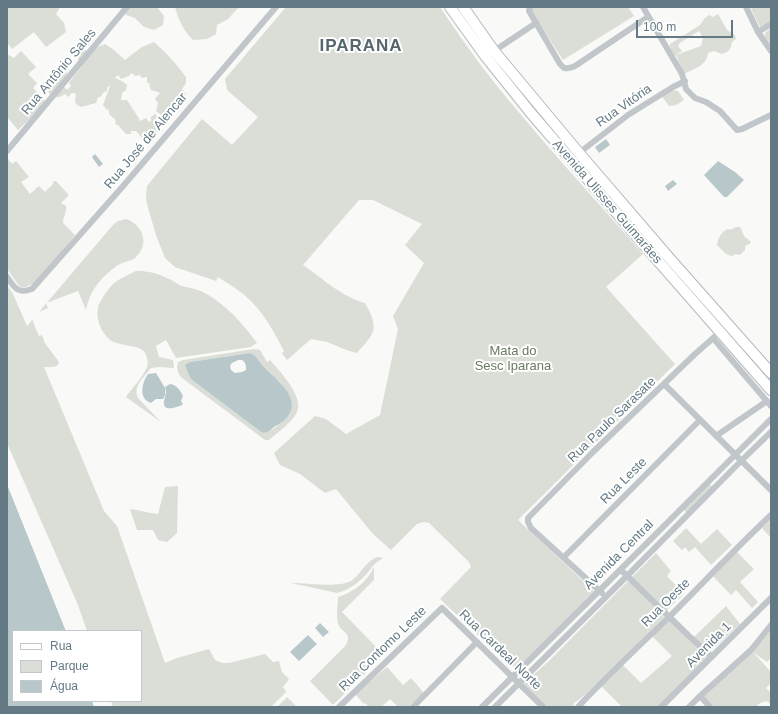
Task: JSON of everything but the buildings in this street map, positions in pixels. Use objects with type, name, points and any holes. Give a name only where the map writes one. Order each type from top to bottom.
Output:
[{"type":"main road","name":"Avenida Ulisses Guimarães","points":[[450,7],[486,57],[530,112],[717,335],[759,376],[771,390]]},
{"type":"main road","name":"Avenida Ulisses Guimarães","points":[[463,7],[494,51],[579,153],[769,371]]},
{"type":"main road","points":[[759,376],[769,371]]},
{"type":"street","name":"Rua Antônio Sales","points":[[7,151],[127,7]]},
{"type":"street","name":"Rua José de Alencar","points":[[7,277],[14,287],[20,291],[32,289],[124,185],[276,7]]},
{"type":"street","points":[[530,7],[529,11],[560,64],[564,68],[572,67],[581,62],[648,16]]},
{"type":"street","points":[[643,7],[682,74],[686,89],[695,98],[720,111],[738,130],[771,115]]},
{"type":"street","points":[[746,7],[758,32],[771,51]]},
{"type":"street","points":[[494,51],[536,22]]},
{"type":"street","points":[[758,32],[771,24]]},
{"type":"street","name":"Rua Vitória","points":[[579,153],[628,116],[673,86],[685,81]]},
{"type":"street","name":"Rua Paulo Sarasate","points":[[564,557],[531,528],[528,520],[530,516],[593,452],[695,354],[717,335]]},
{"type":"street","points":[[716,436],[769,404],[717,335]]},
{"type":"street","points":[[664,384],[771,490]]},
{"type":"street","name":"Avenida Central","points":[[482,707],[771,419]]},
{"type":"street","name":"Rua Leste","points":[[564,557],[700,420]]},
{"type":"street","name":"Avenida Central","points":[[495,707],[771,432]]},
{"type":"street","points":[[709,481],[715,487]]},
{"type":"street","name":"Rua Oeste","points":[[578,707],[751,534],[771,516]]},
{"type":"street","points":[[564,557],[607,596]]},
{"type":"street","points":[[621,570],[712,657]]},
{"type":"street","name":"Avenida 1","points":[[661,707],[771,598]]},
{"type":"street","name":"Rua Cardeal Norte","points":[[442,608],[543,707]]},
{"type":"street","name":"Rua Contomo Leste","points":[[339,707],[442,608]]},
{"type":"street","points":[[690,707],[700,696],[751,650],[771,625]]},
{"type":"street","points":[[413,707],[478,642]]},
{"type":"street","points":[[700,696],[710,707]]},
{"type":"green space","points":[[7,7],[60,7],[56,14],[64,23],[66,32],[46,47],[34,32],[12,49],[7,43]]},
{"type":"green space","points":[[123,7],[157,7],[164,16],[163,25],[154,30],[144,27],[135,18],[126,15],[122,9]]},
{"type":"green space","points":[[175,7],[242,7],[237,9],[228,19],[217,25],[216,34],[207,39],[193,40],[182,25]]},
{"type":"green space","name":"Mata do Sesc Iparana","points":[[286,7],[440,7],[482,67],[515,108],[643,254],[606,287],[675,364],[518,520],[595,592],[518,667],[510,666],[440,599],[471,567],[469,562],[429,523],[424,522],[417,524],[391,550],[373,534],[336,489],[325,493],[300,474],[280,465],[274,453],[315,416],[326,419],[346,434],[380,415],[398,329],[393,316],[424,263],[405,245],[422,224],[373,200],[359,200],[303,265],[340,292],[365,303],[374,324],[372,335],[357,353],[327,342],[311,339],[287,360],[282,353],[284,351],[270,326],[260,311],[247,297],[218,277],[216,281],[175,267],[165,258],[157,238],[146,198],[147,186],[202,119],[232,145],[258,117],[227,90],[225,79]]},
{"type":"green space","points":[[533,7],[628,7],[634,16],[563,60],[530,9]]},
{"type":"green space","points":[[751,7],[771,7],[771,21],[760,27],[753,15]]},
{"type":"green space","points":[[718,14],[727,30],[735,35],[736,39],[732,42],[728,51],[722,54],[714,51],[708,53],[702,64],[684,74],[676,55],[674,56],[670,44],[700,25],[709,15],[713,17]],"holes":[[[699,31],[703,38],[701,46],[676,55],[682,51],[678,46],[680,43]]]},
{"type":"green space","points":[[771,28],[771,45],[765,37],[765,33]]},
{"type":"green space","points":[[154,42],[163,50],[186,77],[186,83],[182,89],[186,94],[183,98],[181,97],[169,114],[172,117],[167,120],[156,111],[158,103],[155,99],[160,93],[151,90],[149,84],[151,83],[147,83],[147,77],[142,78],[140,75],[136,76],[131,73],[129,76],[121,79],[118,75],[115,78],[127,85],[126,90],[122,93],[121,100],[127,100],[140,121],[146,118],[149,122],[151,121],[151,117],[155,114],[158,116],[159,120],[155,125],[158,133],[148,145],[136,131],[131,131],[131,134],[126,134],[118,125],[116,125],[115,119],[109,114],[109,109],[107,110],[103,105],[110,86],[107,88],[106,92],[105,91],[100,97],[98,97],[96,103],[81,107],[76,104],[75,93],[72,93],[68,97],[65,94],[61,97],[56,97],[50,95],[48,91],[40,84],[44,82],[48,84],[58,69],[64,69],[68,75],[64,87],[68,89],[71,86],[69,83],[82,66],[78,61],[80,48],[84,48],[91,54],[98,47],[105,44],[125,60],[142,47]]},
{"type":"green space","points":[[21,51],[36,67],[28,74],[37,83],[33,88],[47,103],[18,130],[7,117],[7,54],[14,58]]},
{"type":"green space","points":[[668,90],[678,91],[684,100],[676,105],[669,106],[661,95]]},
{"type":"green space","points":[[7,158],[12,164],[16,161],[29,177],[21,182],[30,194],[39,186],[45,192],[54,181],[56,181],[68,194],[68,196],[61,203],[66,206],[63,223],[75,235],[39,279],[26,287],[20,287],[7,269]]},
{"type":"green space","points":[[126,219],[132,221],[140,229],[143,240],[141,251],[134,259],[115,267],[100,281],[91,294],[86,310],[78,291],[47,303],[118,221]]},
{"type":"green space","points":[[740,227],[744,236],[751,243],[745,246],[745,250],[740,255],[735,254],[732,256],[726,254],[717,245],[723,232]]},
{"type":"green space","points":[[136,271],[157,274],[179,285],[200,291],[211,297],[233,314],[257,343],[251,347],[176,358],[166,340],[156,346],[159,357],[173,360],[174,368],[151,368],[139,383],[137,387],[137,395],[161,422],[126,397],[147,367],[148,363],[144,351],[140,348],[111,341],[102,331],[98,320],[98,306],[108,290],[114,283]]},
{"type":"green space","points":[[7,285],[13,294],[27,326],[33,319],[39,336],[42,335],[44,342],[59,362],[58,365],[54,367],[44,367],[104,511],[117,526],[165,663],[209,649],[215,660],[222,663],[229,663],[265,654],[273,662],[279,661],[282,672],[289,679],[283,687],[286,692],[271,707],[113,707],[111,702],[142,702],[142,630],[87,630],[78,605],[7,443]]},
{"type":"green space","points":[[46,304],[48,308],[39,312]]},
{"type":"green space","points":[[254,349],[260,350],[267,362],[270,360],[295,393],[298,400],[296,414],[280,431],[269,440],[265,440],[182,378],[178,373],[177,366],[178,362]],"holes":[[[250,353],[254,355],[280,382],[290,396],[290,414],[276,427],[265,432],[261,432],[192,380],[190,362]]]},
{"type":"green space","points":[[709,483],[713,488],[688,514],[683,509]]},
{"type":"green space","points":[[178,486],[177,533],[167,542],[158,540],[153,530],[137,530],[130,509],[158,514],[165,487]]},
{"type":"green space","points":[[771,520],[771,538],[762,528]]},
{"type":"green space","points":[[686,528],[701,544],[717,529],[732,545],[711,565],[695,547],[689,552],[685,547],[682,550],[673,541]]},
{"type":"green space","points":[[737,552],[754,569],[740,582],[758,602],[752,608],[736,590],[731,595],[712,575]]},
{"type":"green space","points":[[656,553],[671,571],[667,576],[684,594],[667,610],[632,577]]},
{"type":"green space","points":[[374,558],[383,558],[377,562],[355,585],[342,592],[337,593],[291,583],[330,585],[345,583],[355,578]]},
{"type":"green space","points":[[374,567],[374,580],[342,612],[384,655],[333,705],[310,681],[346,645],[348,640],[347,635],[339,627],[338,623],[338,597],[355,589],[364,582]]},
{"type":"green space","points":[[628,581],[647,598],[664,617],[586,694],[573,704],[573,707],[546,707],[523,684],[550,660]]},
{"type":"green space","points":[[726,606],[740,624],[709,653],[693,638]]},
{"type":"green space","points":[[669,620],[710,657],[659,707],[622,707],[600,685],[622,664],[641,683],[672,656],[652,636]]},
{"type":"green space","points":[[771,628],[771,658],[767,662],[753,652],[771,672],[771,683],[766,688],[771,693],[771,704],[766,701],[760,703],[756,707],[709,707],[700,696]]},
{"type":"green space","points":[[387,667],[403,685],[411,678],[424,693],[408,707],[398,707],[390,699],[381,707],[369,707],[365,703],[364,704],[355,694]]},
{"type":"green space","points":[[287,697],[297,707],[277,707]]},
{"type":"water","points":[[606,139],[610,145],[599,153],[595,147]]},
{"type":"water","points":[[95,154],[103,164],[99,167],[92,157]]},
{"type":"water","points":[[718,161],[744,180],[727,197],[724,197],[704,175]]},
{"type":"water","points":[[673,180],[677,184],[668,191],[665,186]]},
{"type":"water","points":[[250,353],[252,354],[280,382],[289,394],[292,407],[290,413],[283,421],[269,431],[265,433],[261,432],[192,380],[185,365],[190,362]],"holes":[[[242,360],[246,364],[246,370],[235,373],[231,370],[230,366],[232,363]]]},
{"type":"water","points":[[156,373],[165,388],[165,395],[163,399],[156,399],[151,403],[144,398],[142,390],[144,381],[148,374]]},
{"type":"water","points":[[170,384],[175,385],[181,392],[183,396],[181,401],[183,404],[177,407],[167,408],[164,405],[166,393],[165,387]]},
{"type":"water","points":[[7,484],[66,630],[12,630],[12,702],[92,702],[94,707],[7,707]]},
{"type":"water","points":[[320,623],[329,632],[323,637],[315,628]]},
{"type":"water","points":[[308,635],[317,644],[299,661],[290,652]]},
{"type":"pier","points":[[7,482],[68,630],[66,630]]},
{"type":"district","name":"IPARANA","points":[[361,46]]}]
